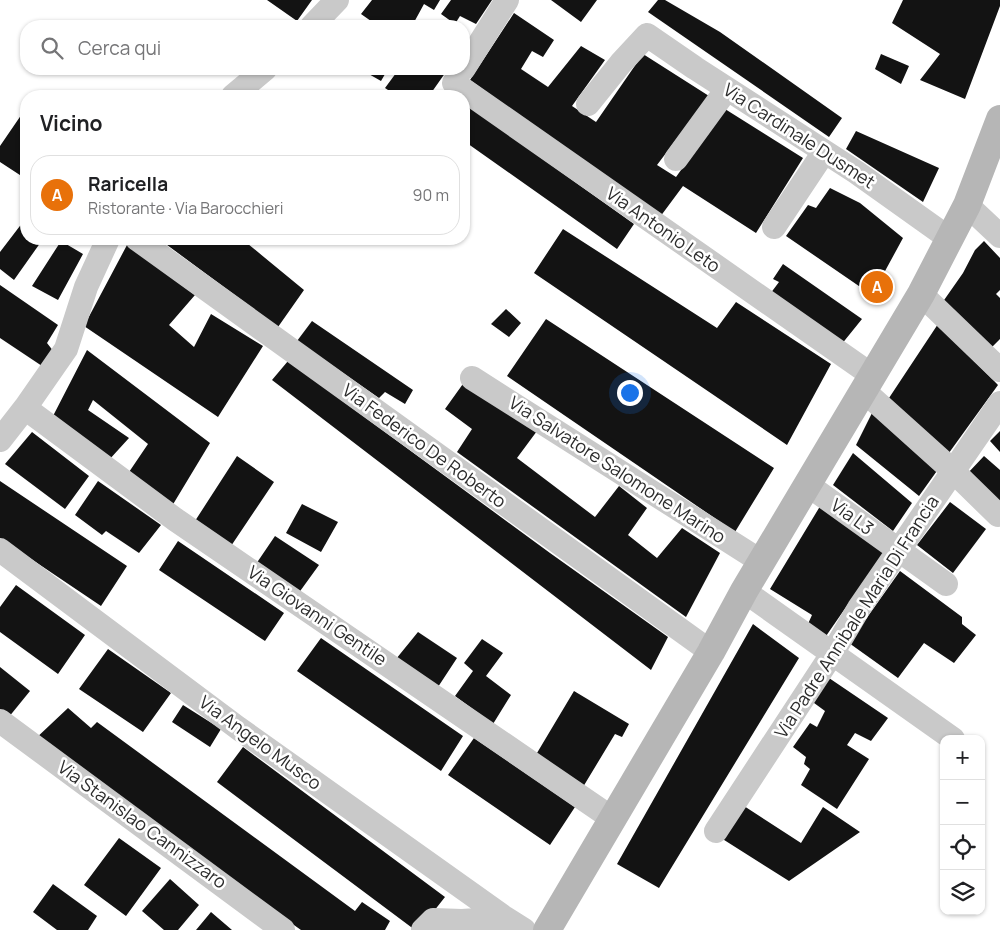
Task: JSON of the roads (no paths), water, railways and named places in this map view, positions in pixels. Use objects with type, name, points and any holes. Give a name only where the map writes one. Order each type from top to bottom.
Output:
[{"type":"main road","points":[[547,930],[711,652],[744,591],[921,294],[966,205],[1000,119]]},
{"type":"street","points":[[318,20],[336,0]]},
{"type":"street","points":[[470,57],[507,0]]},
{"type":"street","name":"Via Cardinale Dusmet","points":[[588,104],[647,35],[824,152],[950,239]]},
{"type":"street","points":[[240,90],[259,75]]},
{"type":"street","name":"Via Antonio Leto","points":[[456,79],[869,384],[998,516]]},
{"type":"street","points":[[676,159],[727,89]]},
{"type":"street","points":[[774,226],[824,152]]},
{"type":"street","points":[[966,205],[1000,236]]},
{"type":"street","points":[[0,440],[26,408],[66,349],[86,287],[105,245]]},
{"type":"street","name":"Via Federico De Roberto","points":[[145,245],[711,652]]},
{"type":"street","points":[[921,294],[1000,370]]},
{"type":"street","name":"Via Salvatore Salomone Marino","points":[[472,378],[762,562]]},
{"type":"street","name":"Via Padre Annibale Maria Di Francia","points":[[716,831],[832,654],[859,608],[1000,403]]},
{"type":"street","name":"Via Giovanni Gentile","points":[[26,408],[176,520],[613,819]]},
{"type":"street","name":"Via L3","points":[[808,485],[946,584]]},
{"type":"street","name":"Via Angelo Musco","points":[[0,550],[238,728],[515,924]]},
{"type":"street","points":[[744,591],[947,735]]},
{"type":"street","name":"Via Stanislao Cannizzaro","points":[[0,720],[283,930]]},
{"type":"street","points":[[423,930],[433,920],[515,924]]},
{"type":"place","name":"Raricella","points":[[877,287]]}]
